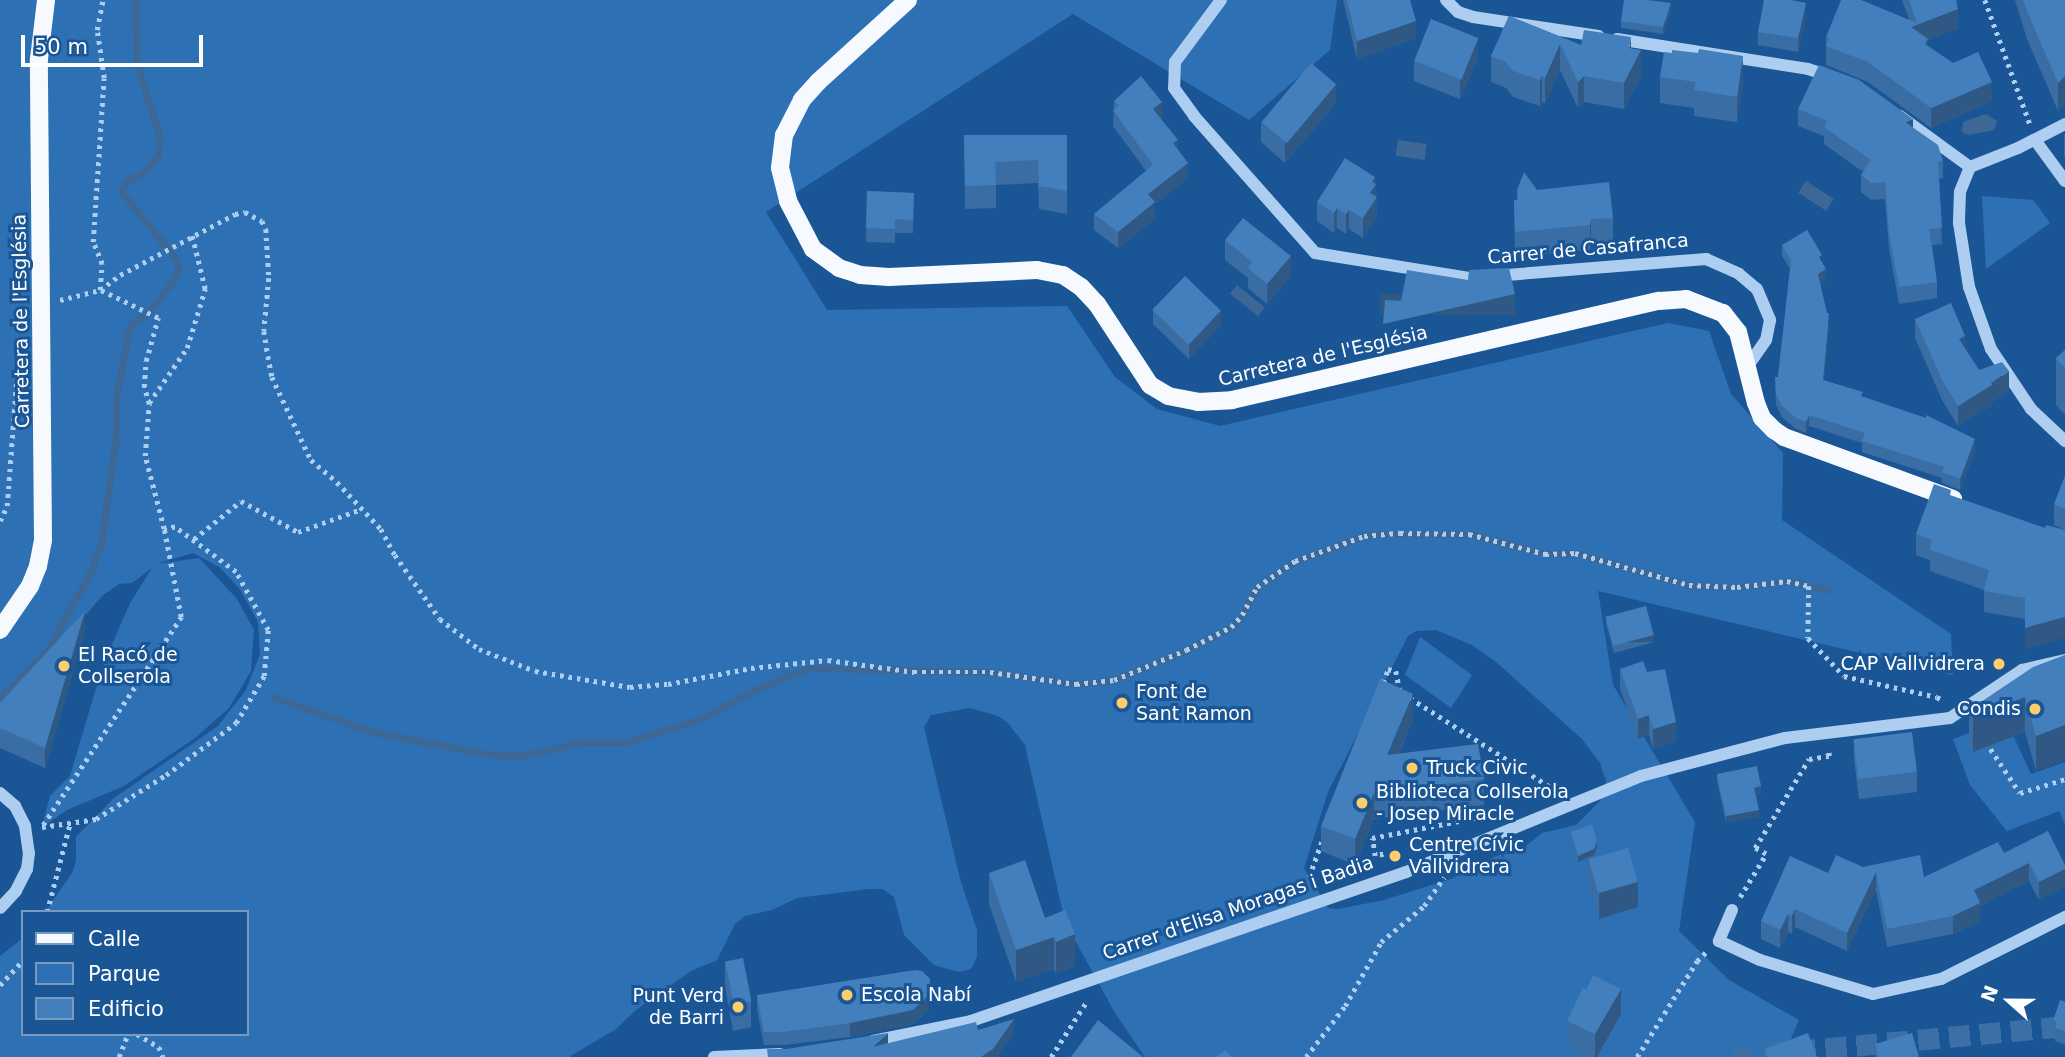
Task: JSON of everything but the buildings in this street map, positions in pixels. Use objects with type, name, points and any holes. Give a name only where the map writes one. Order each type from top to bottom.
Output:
[{"type":"main road","name":"Carretera de l'Església","points":[[0,630],[30,586],[38,566],[43,540],[39,59],[46,0]]},
{"type":"main road","name":"Carretera de l'Església","points":[[908,0],[818,82],[802,100],[784,135],[780,168],[788,201],[813,248],[839,268],[860,275],[889,277],[1037,270],[1063,275],[1081,286],[1097,304],[1150,385],[1168,396],[1190,402],[1231,400],[1670,300],[1698,302],[1723,313],[1738,332],[1762,418],[1784,437],[1965,504]]},
{"type":"street","name":"Carrer de Casafranca","points":[[1221,0],[1175,62],[1174,88],[1194,116],[1315,254],[1469,278],[1706,260],[1739,274],[1757,289],[1770,320],[1766,340],[1748,366]]},
{"type":"street","points":[[1446,0],[1458,12],[1474,17],[1808,69],[1842,80]]},
{"type":"street","points":[[1889,108],[1970,167]]},
{"type":"street","points":[[2065,124],[2035,140],[1970,167],[1960,192],[1959,223],[1967,275],[1978,320],[1991,349],[2031,409],[2065,441]]},
{"type":"street","points":[[2035,140],[2065,181]]},
{"type":"street","name":"Carrer d'Elisa Moragas i Badia","points":[[855,1044],[971,1021],[1445,857],[1615,786],[1714,755],[1820,733],[1950,718],[2022,670],[2065,660]]},
{"type":"street","points":[[0,793],[15,806],[25,826],[29,845],[27,869],[16,891],[0,908]]},
{"type":"street","points":[[1732,911],[1718,942],[1760,961],[1873,994],[1941,979],[2065,917]]},
{"type":"street","points":[[723,1056],[797,1052]]},
{"type":"path","points":[[100,290],[102,264],[93,242],[104,78],[97,30],[103,0]]},
{"type":"path","points":[[1985,0],[2030,125]]},
{"type":"path","points":[[42,304],[100,290],[126,272],[235,214],[245,212],[262,221],[266,229],[269,278],[264,331],[272,377],[311,460],[381,529],[395,555],[440,619],[479,649],[535,671],[630,687],[668,684],[751,668],[828,660],[914,672],[990,672],[1076,684],[1114,680],[1186,650],[1231,627],[1241,615],[1256,587],[1295,561],[1364,536],[1401,533],[1469,534],[1545,554],[1575,553],[1689,584],[1737,587],[1787,581],[1809,586],[1808,638],[1844,676],[1937,697],[1947,704]]},
{"type":"path","points":[[149,404],[187,348],[205,289],[192,236]]},
{"type":"path","points":[[29,845],[181,617],[164,529],[145,456],[149,404],[144,387],[146,361],[158,318],[100,290]]},
{"type":"path","points":[[0,522],[8,506],[18,362],[42,349]]},
{"type":"path","points":[[194,539],[241,501],[298,532],[362,509]]},
{"type":"path","points":[[42,827],[96,819],[166,775],[236,723],[264,676],[268,630],[236,572],[175,527],[164,529]]},
{"type":"path","points":[[1380,691],[1388,669],[1396,671],[1399,691],[1555,790]]},
{"type":"path","points":[[1981,734],[2020,793],[2065,779]]},
{"type":"path","points":[[1732,911],[1766,854],[1755,848],[1809,759],[1829,756]]},
{"type":"path","points":[[1400,851],[1375,856],[1372,838],[1504,813]]},
{"type":"path","points":[[48,910],[70,823]]},
{"type":"path","points":[[1309,877],[1325,833]]},
{"type":"path","points":[[1306,1057],[1345,1006],[1381,942],[1424,906],[1449,870],[1445,857]]},
{"type":"path","points":[[1637,1057],[1697,961],[1718,942]]},
{"type":"path","points":[[0,985],[21,962]]},
{"type":"path","points":[[1051,1057],[1089,998]]},
{"type":"path","points":[[119,1057],[127,1036]]},
{"type":"path","points":[[140,1036],[159,1047],[163,1057]]},
{"type":"green space","points":[[0,0],[1337,0],[1330,50],[1249,120],[1073,14],[766,212],[827,310],[1067,306],[1115,377],[1157,409],[1220,426],[1668,323],[1709,331],[1731,394],[1783,453],[1782,520],[1951,634],[1953,675],[1598,591],[1613,685],[1695,822],[1679,931],[1729,980],[1799,1020],[1783,1057],[1145,1057],[1115,1013],[1065,922],[1025,745],[1008,723],[998,716],[970,708],[931,715],[924,727],[960,879],[977,930],[977,957],[971,969],[959,972],[934,965],[904,935],[894,897],[883,889],[869,889],[797,898],[772,910],[745,916],[735,924],[717,960],[691,971],[636,1010],[616,1029],[569,1057],[0,1057],[0,956],[21,940],[21,1036],[248,1036],[248,910],[46,910],[72,873],[76,861],[76,837],[114,798],[218,726],[246,690],[260,654],[258,622],[239,588],[219,567],[193,553],[156,564],[199,558],[237,599],[254,630],[251,671],[229,708],[195,738],[124,786],[67,810],[42,827],[50,796],[70,776],[103,665],[130,603],[152,568],[132,583],[119,584],[103,595],[0,713]],"holes":[[[1436,630],[1472,645],[1496,662],[1582,739],[1600,763],[1606,781],[1601,800],[1576,825],[1542,833],[1527,845],[1492,858],[1451,879],[1384,900],[1338,909],[1328,908],[1304,868],[1328,792],[1408,636],[1416,631]]]},
{"type":"green space","points":[[1982,196],[2033,200],[2050,223],[1986,269]]},
{"type":"green space","points":[[1420,637],[1472,675],[1451,708],[1405,675]]},
{"type":"green space","points":[[2006,720],[2031,774],[2065,762],[2065,824],[2059,811],[2007,831],[1970,785],[1953,739]]},
{"type":"shaded area","points":[[1986,114],[1997,121],[1994,130],[1969,135],[1962,132],[1963,122]]},
{"type":"shaded area","points":[[1398,140],[1427,144],[1424,160],[1396,156]]},
{"type":"shaded area","points":[[1806,181],[1834,199],[1826,211],[1798,193]]},
{"type":"shaded area","points":[[1237,285],[1265,308],[1258,316],[1230,294]]},
{"type":"waterway","points":[[0,697],[47,651],[91,571],[101,543],[116,437],[116,399],[128,333],[133,322],[147,314],[173,281],[179,267],[175,258],[121,191],[127,181],[146,170],[158,154],[160,138],[137,64],[135,0]]},
{"type":"waterway","points":[[273,697],[373,732],[493,755],[525,755],[583,742],[626,742],[695,721],[763,686],[809,668],[990,672],[1076,684],[1114,680],[1186,650],[1231,627],[1242,615],[1257,587],[1295,561],[1364,536],[1382,534],[1469,534],[1545,554],[1575,553],[1689,585],[1737,587],[1787,581],[1828,590]]},
{"type":"tunnel","points":[[1733,1057],[2065,1026]]},
{"type":"place","name":"CAP Vallvidrera","points":[[1999,664]]},
{"type":"place","name":"El Racó de Collserola","points":[[64,666]]},
{"type":"place","name":"Font de Sant Ramon","points":[[1122,703]]},
{"type":"place","name":"Condis","points":[[2035,709]]},
{"type":"place","name":"Truck Civic","points":[[1412,768]]},
{"type":"place","name":"Biblioteca Collserola - Josep Miracle","points":[[1362,803]]},
{"type":"place","name":"Centre Cívic Vallvidrera","points":[[1395,856]]},
{"type":"place","name":"Escola Nabí","points":[[847,995]]},
{"type":"place","name":"Punt Verd de Barri","points":[[738,1007]]}]
